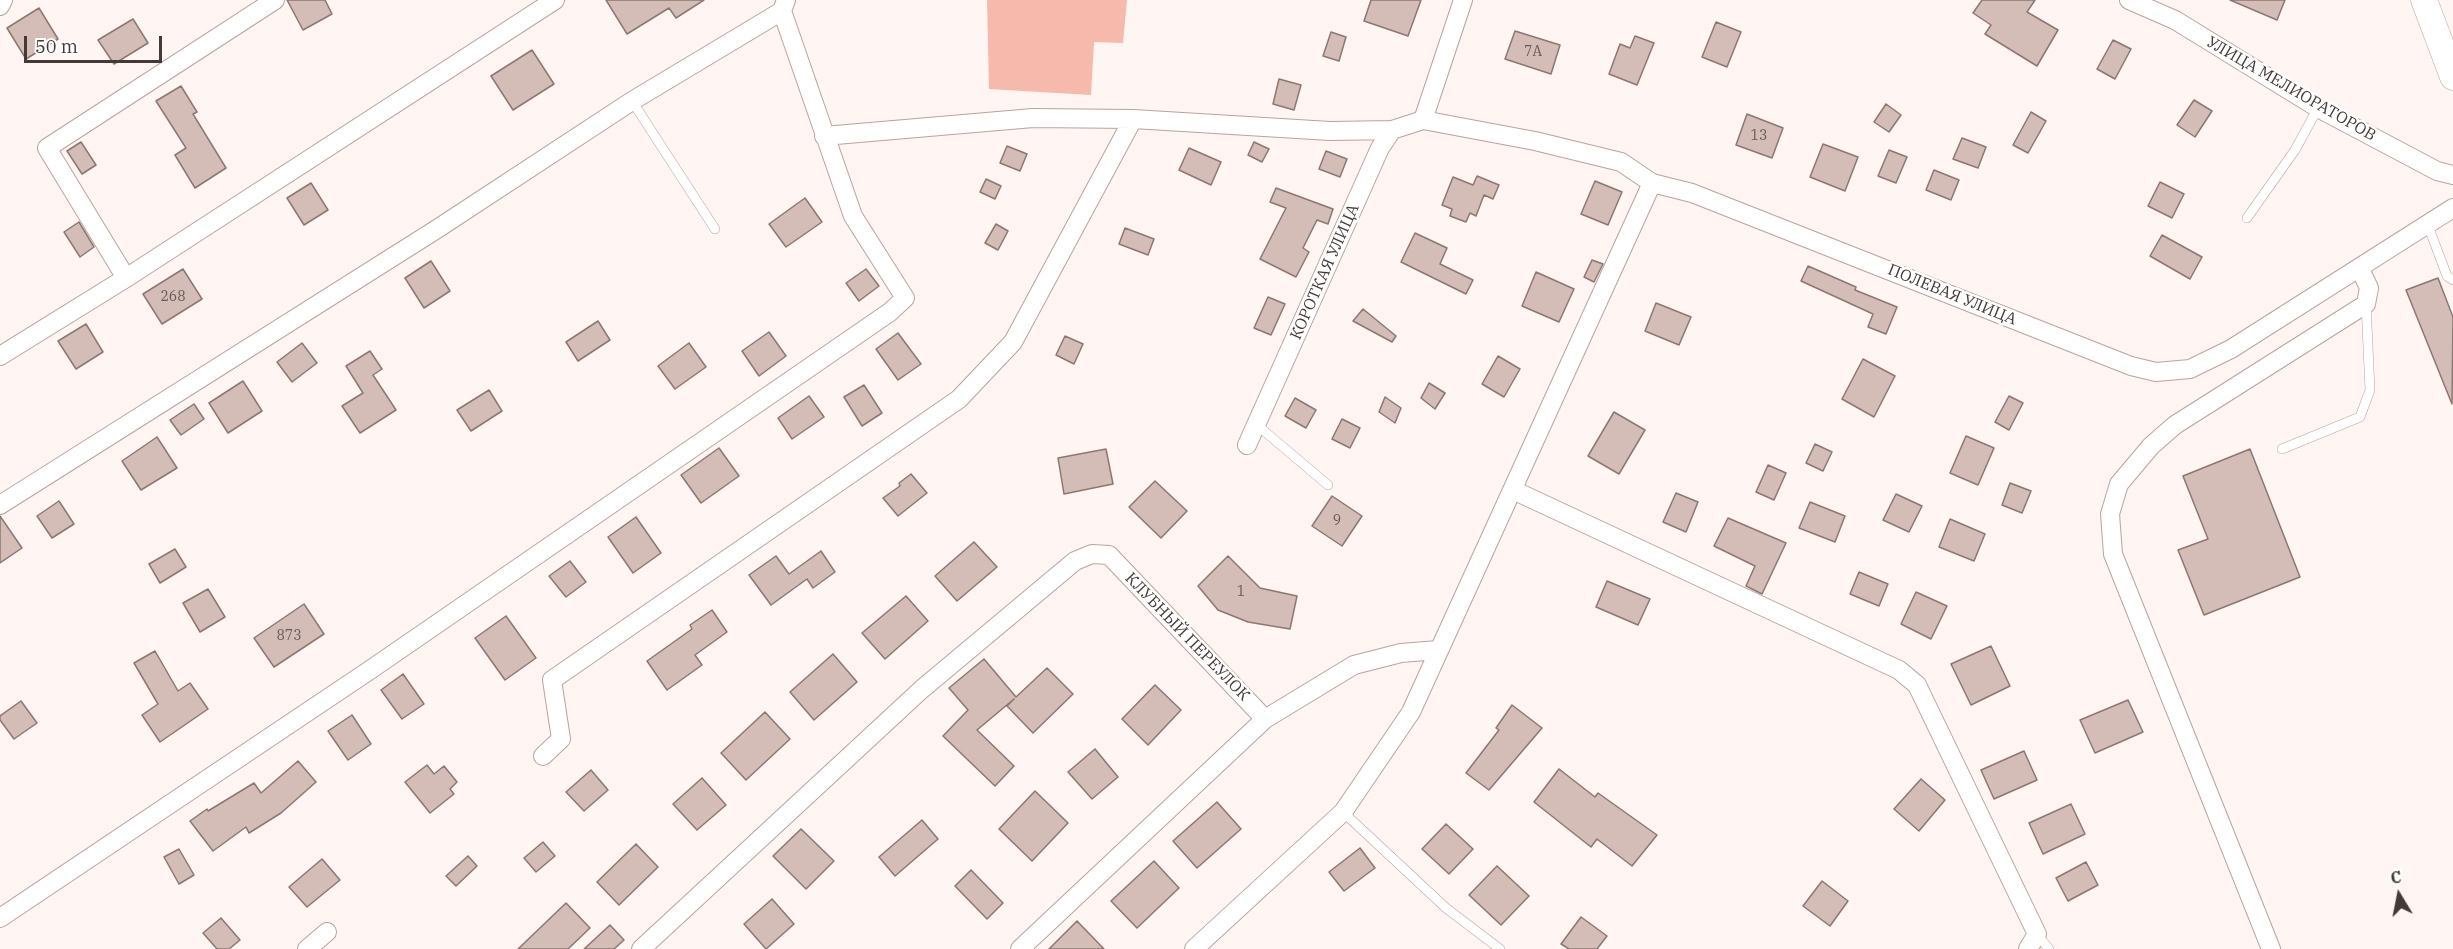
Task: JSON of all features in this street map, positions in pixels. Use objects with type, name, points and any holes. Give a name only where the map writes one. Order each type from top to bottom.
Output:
[{"type":"main road","points":[[2424,0],[2453,77]]},
{"type":"street","points":[[0,6],[3,0]]},
{"type":"street","points":[[126,278],[47,148],[274,0]]},
{"type":"street","points":[[0,356],[126,278],[555,0]]},
{"type":"street","points":[[824,136],[1033,118],[1133,119],[1330,131],[1392,130],[1423,120],[1463,0]]},
{"type":"street","name":"УЛИЦА МЕЛИОРАТОРОВ","points":[[2129,0],[2175,20],[2318,108],[2437,171],[2453,175]]},
{"type":"street","points":[[0,505],[437,229],[784,5],[815,100],[824,136],[853,216],[905,298],[890,312],[380,663],[0,918]]},
{"type":"street","points":[[543,756],[561,739],[552,680],[959,399],[1013,342],[1133,119]]},
{"type":"street","name":"ПОЛЕВАЯ УЛИЦА","points":[[1423,120],[1535,141],[1622,162],[1652,183],[1692,193],[2131,366],[2156,372],[2190,369],[2231,349],[2453,208]]},
{"type":"street","name":"КОРОТКАЯ УЛИЦА","points":[[1247,445],[1380,148],[1392,130]]},
{"type":"street","points":[[1194,949],[1343,812],[1411,712],[1652,183]]},
{"type":"street","points":[[2271,949],[2113,554],[2110,514],[2119,484],[2151,446],[2175,425],[2366,304],[2369,288],[2360,268]]},
{"type":"street","points":[[1514,490],[1899,670],[1917,685],[2032,941]]},
{"type":"street","name":"КЛУБНЫЙ ПЕРЕУЛОК","points":[[641,949],[940,674],[1074,561],[1092,554],[1109,555],[1265,719]]},
{"type":"street","points":[[1020,949],[1265,719],[1354,664],[1401,653],[1438,650]]},
{"type":"street","points":[[307,949],[327,932]]},
{"type":"lane","points":[[632,101],[715,229]]},
{"type":"lane","points":[[2247,218],[2295,150],[2318,108]]},
{"type":"lane","points":[[2427,223],[2447,276],[2453,280]]},
{"type":"lane","points":[[2282,449],[2360,417],[2370,390],[2366,304]]},
{"type":"lane","points":[[1257,425],[1328,485]]},
{"type":"lane","points":[[1343,812],[1446,908],[1500,949]]},
{"type":"lane","points":[[2032,941],[2049,949]]},
{"type":"shaded area","points":[[987,0],[1127,0],[1123,43],[1094,42],[1091,95],[989,89]]},
{"type":"building","points":[[287,0],[325,0],[332,14],[303,30]]},
{"type":"building","points":[[606,0],[704,0],[676,18],[669,8],[627,34]]},
{"type":"building","points":[[1371,0],[1421,0],[1408,36],[1364,21]]},
{"type":"building","points":[[1982,0],[2035,0],[2027,12],[2058,30],[2037,66],[1985,34],[1991,25],[1973,13]]},
{"type":"building","points":[[2230,0],[2285,0],[2277,20]]},
{"type":"building","points":[[39,8],[58,39],[26,59],[7,28]]},
{"type":"building","points":[[133,19],[148,43],[114,64],[98,40]]},
{"type":"building","points":[[1716,22],[1741,32],[1727,67],[1702,57]]},
{"type":"building","points":[[1515,31],[1560,45],[1551,74],[1505,59]]},
{"type":"building","points":[[1331,32],[1346,37],[1339,61],[1323,56]]},
{"type":"building","points":[[1635,36],[1654,43],[1637,85],[1609,74],[1620,44],[1630,48]]},
{"type":"building","points":[[2113,40],[2131,49],[2115,79],[2097,69]]},
{"type":"building","points":[[532,50],[554,84],[513,110],[491,76]]},
{"type":"building","points":[[1279,79],[1301,85],[1294,110],[1273,104]]},
{"type":"building","points":[[181,86],[197,112],[193,114],[226,168],[195,188],[175,155],[186,148],[156,101]]},
{"type":"building","points":[[2194,100],[2212,111],[2195,137],[2177,125]]},
{"type":"building","points":[[1886,104],[1901,115],[1889,132],[1874,122]]},
{"type":"building","points":[[2031,112],[2046,121],[2028,153],[2013,145]]},
{"type":"building","points":[[1747,114],[1783,128],[1772,158],[1736,145]]},
{"type":"building","points":[[1962,138],[1986,147],[1978,168],[1953,159]]},
{"type":"building","points":[[81,142],[96,165],[82,174],[67,151]]},
{"type":"building","points":[[1254,142],[1269,149],[1262,162],[1248,155]]},
{"type":"building","points":[[1823,144],[1858,157],[1845,191],[1810,177]]},
{"type":"building","points":[[1007,146],[1027,154],[1020,171],[1000,163]]},
{"type":"building","points":[[1189,148],[1221,162],[1211,185],[1179,170]]},
{"type":"building","points":[[1889,150],[1907,157],[1896,183],[1878,176]]},
{"type":"building","points":[[1326,151],[1347,159],[1340,177],[1319,169]]},
{"type":"building","points":[[1934,170],[1959,180],[1951,200],[1926,190]]},
{"type":"building","points":[[1477,176],[1499,185],[1493,199],[1484,195],[1476,216],[1470,213],[1466,222],[1450,216],[1452,209],[1442,205],[1453,177],[1473,185]]},
{"type":"building","points":[[986,179],[1001,186],[995,199],[980,192]]},
{"type":"building","points":[[1595,181],[1622,192],[1608,225],[1581,214]]},
{"type":"building","points":[[2160,182],[2184,194],[2172,218],[2148,206]]},
{"type":"building","points":[[311,183],[328,210],[304,225],[287,198]]},
{"type":"building","points":[[1276,188],[1333,209],[1328,224],[1317,220],[1303,248],[1309,252],[1296,277],[1260,259],[1286,208],[1270,202]]},
{"type":"building","points":[[805,198],[822,222],[786,247],[769,224]]},
{"type":"building","points":[[79,222],[94,247],[80,257],[64,232]]},
{"type":"building","points":[[996,224],[1008,231],[998,250],[985,243]]},
{"type":"building","points":[[1125,228],[1154,239],[1148,255],[1119,244]]},
{"type":"building","points":[[1415,233],[1447,248],[1440,264],[1473,280],[1466,294],[1401,262]]},
{"type":"building","points":[[2162,235],[2202,257],[2190,279],[2150,256]]},
{"type":"building","points":[[1592,260],[1603,264],[1594,282],[1584,277]]},
{"type":"building","points":[[431,261],[450,291],[424,308],[405,278]]},
{"type":"building","points":[[1808,266],[1856,287],[1855,290],[1897,307],[1886,334],[1868,327],[1873,314],[1801,281]]},
{"type":"building","points":[[183,269],[202,299],[162,324],[143,294]]},
{"type":"building","points":[[866,269],[879,286],[859,301],[846,283]]},
{"type":"building","points":[[1536,272],[1574,289],[1559,322],[1522,306]]},
{"type":"building","points":[[2438,278],[2453,317],[2452,404],[2406,290]]},
{"type":"building","points":[[1268,297],[1285,304],[1271,335],[1254,328]]},
{"type":"building","points":[[1656,303],[1691,317],[1679,345],[1645,331]]},
{"type":"building","points":[[1363,309],[1396,336],[1392,342],[1353,321]]},
{"type":"building","points":[[598,321],[610,340],[578,361],[566,342]]},
{"type":"building","points":[[86,324],[103,352],[76,369],[58,341]]},
{"type":"building","points":[[769,332],[786,356],[759,376],[742,351]]},
{"type":"building","points":[[898,333],[921,364],[898,380],[876,349]]},
{"type":"building","points":[[1065,336],[1083,344],[1074,364],[1056,355]]},
{"type":"building","points":[[302,343],[317,363],[292,382],[277,362]]},
{"type":"building","points":[[689,343],[706,367],[675,389],[658,366]]},
{"type":"building","points":[[370,351],[382,369],[373,375],[396,410],[360,433],[342,406],[363,393],[346,366]]},
{"type":"building","points":[[1498,356],[1520,369],[1504,397],[1482,384]]},
{"type":"building","points":[[1863,359],[1895,376],[1874,417],[1842,399]]},
{"type":"building","points":[[243,381],[262,411],[228,433],[209,403]]},
{"type":"building","points":[[1429,383],[1445,393],[1435,409],[1421,398]]},
{"type":"building","points":[[864,385],[882,413],[862,426],[844,397]]},
{"type":"building","points":[[489,390],[502,411],[471,431],[457,410]]},
{"type":"building","points":[[809,396],[824,417],[792,439],[778,418]]},
{"type":"building","points":[[2009,396],[2023,403],[2009,430],[1995,422]]},
{"type":"building","points":[[1385,397],[1401,408],[1395,423],[1379,412]]},
{"type":"building","points":[[1295,398],[1316,410],[1306,428],[1285,416]]},
{"type":"building","points":[[194,404],[204,419],[181,435],[170,420]]},
{"type":"building","points":[[1614,412],[1645,430],[1619,474],[1588,456]]},
{"type":"building","points":[[1342,419],[1360,428],[1350,448],[1332,439]]},
{"type":"building","points":[[1966,436],[1994,448],[1978,485],[1950,473]]},
{"type":"building","points":[[157,437],[177,468],[141,490],[122,461]]},
{"type":"building","points":[[1815,444],[1832,452],[1823,471],[1806,463]]},
{"type":"building","points":[[719,448],[739,476],[701,503],[681,475]]},
{"type":"building","points":[[1106,449],[1113,484],[1064,494],[1058,458]]},
{"type":"building","points":[[2250,449],[2300,577],[2204,615],[2178,550],[2208,539],[2183,476]]},
{"type":"building","points":[[1768,465],[1786,473],[1774,500],[1756,492]]},
{"type":"building","points":[[911,474],[927,493],[898,516],[883,498],[900,486],[899,483]]},
{"type":"building","points":[[1155,481],[1187,511],[1161,538],[1129,507]]},
{"type":"building","points":[[2010,483],[2031,491],[2022,513],[2002,505]]},
{"type":"building","points":[[1676,493],[1698,502],[1686,532],[1663,522]]},
{"type":"building","points":[[1896,494],[1922,506],[1909,532],[1883,520]]},
{"type":"building","points":[[1332,496],[1362,516],[1342,546],[1312,526]]},
{"type":"building","points":[[59,501],[74,524],[52,538],[37,516]]},
{"type":"building","points":[[1810,502],[1845,516],[1835,542],[1799,528]]},
{"type":"building","points":[[0,516],[22,548],[0,563]]},
{"type":"building","points":[[636,517],[661,553],[633,573],[608,537]]},
{"type":"building","points":[[1728,518],[1786,543],[1762,594],[1746,586],[1755,566],[1714,546]]},
{"type":"building","points":[[1950,519],[1985,534],[1974,561],[1939,547]]},
{"type":"building","points":[[974,542],[997,567],[957,601],[935,576]]},
{"type":"building","points":[[175,549],[186,567],[160,583],[149,564]]},
{"type":"building","points":[[821,551],[835,572],[813,588],[807,579],[771,605],[749,575],[776,556],[789,574]]},
{"type":"building","points":[[1228,556],[1260,588],[1297,596],[1290,629],[1248,622],[1218,610],[1198,586]]},
{"type":"building","points":[[570,561],[586,582],[566,597],[549,576]]},
{"type":"building","points":[[1859,572],[1888,584],[1879,606],[1850,594]]},
{"type":"building","points":[[1607,581],[1650,599],[1638,625],[1596,607]]},
{"type":"building","points":[[208,589],[225,617],[200,632],[183,603]]},
{"type":"building","points":[[1916,592],[1947,606],[1931,639],[1901,624]]},
{"type":"building","points":[[906,596],[928,621],[885,659],[862,633]]},
{"type":"building","points":[[304,604],[324,634],[274,667],[254,638]]},
{"type":"building","points":[[712,610],[727,632],[695,655],[702,665],[667,690],[647,661],[692,629],[690,625]]},
{"type":"building","points":[[506,616],[536,658],[505,680],[475,638]]},
{"type":"building","points":[[1991,646],[2010,686],[1971,705],[1951,664]]},
{"type":"building","points":[[155,651],[178,691],[190,683],[208,709],[160,742],[142,715],[158,704],[134,663]]},
{"type":"building","points":[[833,654],[857,682],[814,720],[790,692]]},
{"type":"building","points":[[984,659],[1016,697],[1047,668],[1073,694],[1033,733],[1007,706],[1014,699],[977,730],[1014,766],[995,786],[943,736],[968,710],[949,688]]},
{"type":"building","points":[[403,674],[424,704],[402,719],[381,690]]},
{"type":"building","points":[[1155,685],[1181,710],[1148,745],[1122,719]]},
{"type":"building","points":[[2128,700],[2143,732],[2095,753],[2080,720]]},
{"type":"building","points":[[21,701],[37,723],[14,739],[0,720],[0,716]]},
{"type":"building","points":[[1512,705],[1542,728],[1489,790],[1466,773],[1499,730],[1496,728]]},
{"type":"building","points":[[765,712],[790,739],[746,780],[721,753]]},
{"type":"building","points":[[352,715],[371,744],[348,760],[328,731]]},
{"type":"building","points":[[1095,749],[1118,777],[1092,799],[1068,772]]},
{"type":"building","points":[[2024,751],[2037,780],[1994,799],[1981,770]]},
{"type":"building","points":[[298,761],[316,782],[281,813],[249,833],[246,827],[213,851],[190,821],[254,783],[261,793]]},
{"type":"building","points":[[427,765],[434,774],[444,766],[457,782],[450,789],[454,794],[430,813],[405,782]]},
{"type":"building","points":[[1559,769],[1595,797],[1598,793],[1657,835],[1632,866],[1597,839],[1591,847],[1534,802]]},
{"type":"building","points":[[591,770],[608,790],[584,811],[566,792]]},
{"type":"building","points":[[702,778],[726,805],[697,830],[673,804]]},
{"type":"building","points":[[1921,779],[1945,800],[1919,831],[1894,809]]},
{"type":"building","points":[[1035,791],[1068,823],[1032,861],[999,829]]},
{"type":"building","points":[[1217,802],[1241,829],[1197,868],[1173,841]]},
{"type":"building","points":[[2071,804],[2085,834],[2043,854],[2029,823]]},
{"type":"building","points":[[922,820],[938,839],[895,876],[879,857]]},
{"type":"building","points":[[1446,824],[1473,849],[1449,874],[1422,849]]},
{"type":"building","points":[[801,829],[834,861],[806,889],[773,856]]},
{"type":"building","points":[[543,842],[555,856],[536,872],[524,858]]},
{"type":"building","points":[[636,844],[658,867],[619,905],[597,882]]},
{"type":"building","points":[[1360,848],[1375,868],[1344,891],[1329,872]]},
{"type":"building","points":[[179,849],[194,875],[179,884],[164,857]]},
{"type":"building","points":[[468,856],[477,866],[456,886],[446,876]]},
{"type":"building","points":[[322,859],[340,880],[307,907],[289,887]]},
{"type":"building","points":[[1154,861],[1179,888],[1137,928],[1111,901]]},
{"type":"building","points":[[2086,862],[2098,885],[2068,901],[2056,878]]},
{"type":"building","points":[[1497,866],[1529,896],[1501,925],[1469,895]]},
{"type":"building","points":[[971,870],[1003,903],[987,919],[955,886]]},
{"type":"building","points":[[1822,881],[1848,901],[1830,926],[1803,906]]},
{"type":"building","points":[[772,899],[794,924],[766,949],[744,924]]},
{"type":"building","points":[[566,903],[590,928],[568,949],[518,949]]},
{"type":"building","points":[[1581,917],[1607,936],[1597,949],[1569,949],[1561,944]]},
{"type":"building","points":[[221,918],[240,940],[229,949],[217,949],[203,933]]},
{"type":"building","points":[[1077,921],[1104,949],[1049,949]]},
{"type":"building","points":[[610,925],[624,940],[614,949],[584,949]]}]
